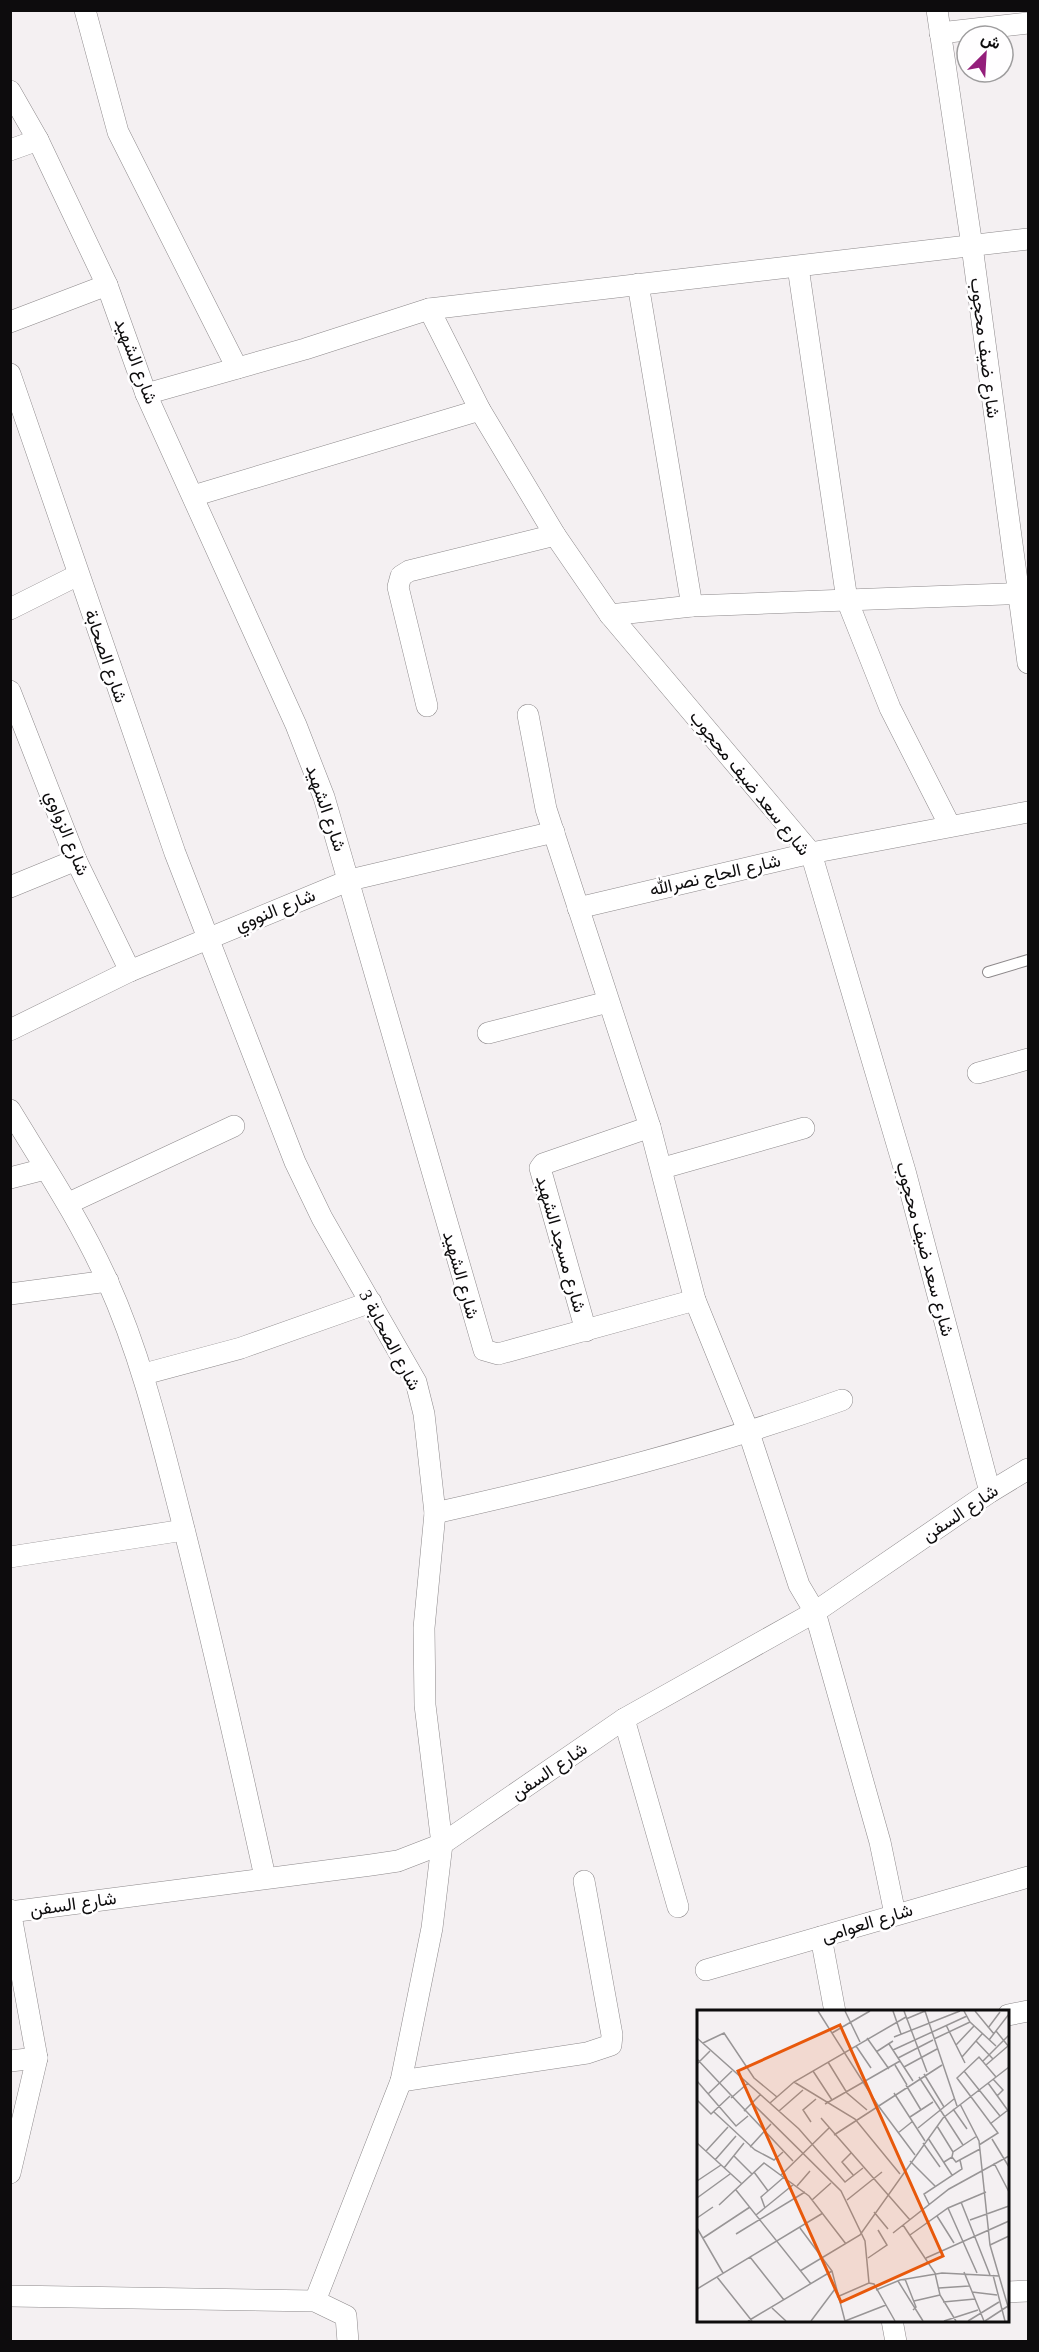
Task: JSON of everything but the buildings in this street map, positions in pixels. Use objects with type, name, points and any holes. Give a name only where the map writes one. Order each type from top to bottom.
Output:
[{"type":"street","points":[[85,10],[118,132],[237,368]]},
{"type":"street","name":"شارع ضيف محجوب","points":[[937,10],[1023,594],[1029,663]]},
{"type":"street","points":[[940,33],[1029,23]]},
{"type":"street","name":"شارع الشهيد","points":[[10,91],[38,140],[107,285],[147,394],[296,725],[324,797],[351,880],[406,1086],[484,1350],[498,1354],[695,1300]]},
{"type":"street","points":[[10,150],[38,140]]},
{"type":"street","points":[[147,394],[429,309],[1029,239]]},
{"type":"street","points":[[798,267],[847,600],[890,708],[950,826]]},
{"type":"street","points":[[638,284],[692,606]]},
{"type":"street","points":[[10,322],[107,285]]},
{"type":"street","name":"شارع سعد ضيف محجوب","points":[[429,309],[480,410],[555,535],[610,615],[811,853],[905,1171],[990,1492]]},
{"type":"street","name":"شارع الصحابة","points":[[10,374],[206,938]]},
{"type":"street","points":[[193,496],[480,410]]},
{"type":"street","points":[[427,706],[398,587],[401,576],[409,572],[555,535]]},
{"type":"street","points":[[10,609],[78,575]]},
{"type":"street","points":[[610,615],[692,606],[1023,594]]},
{"type":"street","name":"شارع الزواوي","points":[[10,691],[76,860],[130,971]]},
{"type":"street","points":[[528,715],[546,809],[663,1168],[695,1300],[748,1433],[799,1585],[815,1612],[880,1842],[895,1914]]},
{"type":"street","name":"شارع الحاج نصرالله","points":[[578,908],[811,853],[1029,812]]},
{"type":"street","name":"شارع النووي","points":[[10,1030],[130,971],[351,880],[554,832]]},
{"type":"street","points":[[10,887],[76,860]]},
{"type":"street","name":"شارع الصحابة 3","points":[[206,938],[308,1192],[416,1382],[424,1414],[435,1513],[424,1628],[424,1671],[425,1705],[442,1844],[427,1960],[401,2081],[315,2301]]},
{"type":"street","points":[[488,1033],[608,1002]]},
{"type":"street","points":[[978,1073],[1029,1059]]},
{"type":"street","points":[[10,1110],[45,1169],[69,1203],[108,1281],[144,1374],[233,1733],[265,1877]]},
{"type":"street","points":[[69,1203],[234,1126]]},
{"type":"street","name":"شارع مسجد الشهيد","points":[[586,1331],[540,1168],[543,1164],[650,1126]]},
{"type":"street","points":[[663,1168],[804,1128]]},
{"type":"street","points":[[10,1178],[45,1169]]},
{"type":"street","points":[[10,1294],[108,1281]]},
{"type":"street","points":[[144,1374],[241,1348],[371,1302]]},
{"type":"street","points":[[435,1513],[595,1477],[748,1433],[842,1400]]},
{"type":"street","name":"شارع السفن","points":[[11,1911],[398,1861],[442,1844],[624,1719],[815,1612],[990,1492],[1029,1469]]},
{"type":"street","points":[[10,1557],[184,1530]]},
{"type":"street","points":[[624,1719],[678,1907]]},
{"type":"street","name":"شارع العوامى","points":[[706,1970],[1029,1877]]},
{"type":"street","points":[[401,2081],[587,2053],[611,2045],[612,2036],[584,1881]]},
{"type":"street","points":[[10,2173],[37,2058],[11,1911]]},
{"type":"street","points":[[821,1937],[835,2010]]},
{"type":"street","points":[[1009,2015],[1029,2011]]},
{"type":"street","points":[[10,2061],[37,2058]]},
{"type":"street","points":[[1009,2292],[1029,2291]]},
{"type":"street","points":[[10,2296],[315,2301],[345,2316],[348,2342]]},
{"type":"street","points":[[892,2322],[896,2342]]},
{"type":"lane","points":[[988,972],[1029,960]]}]
